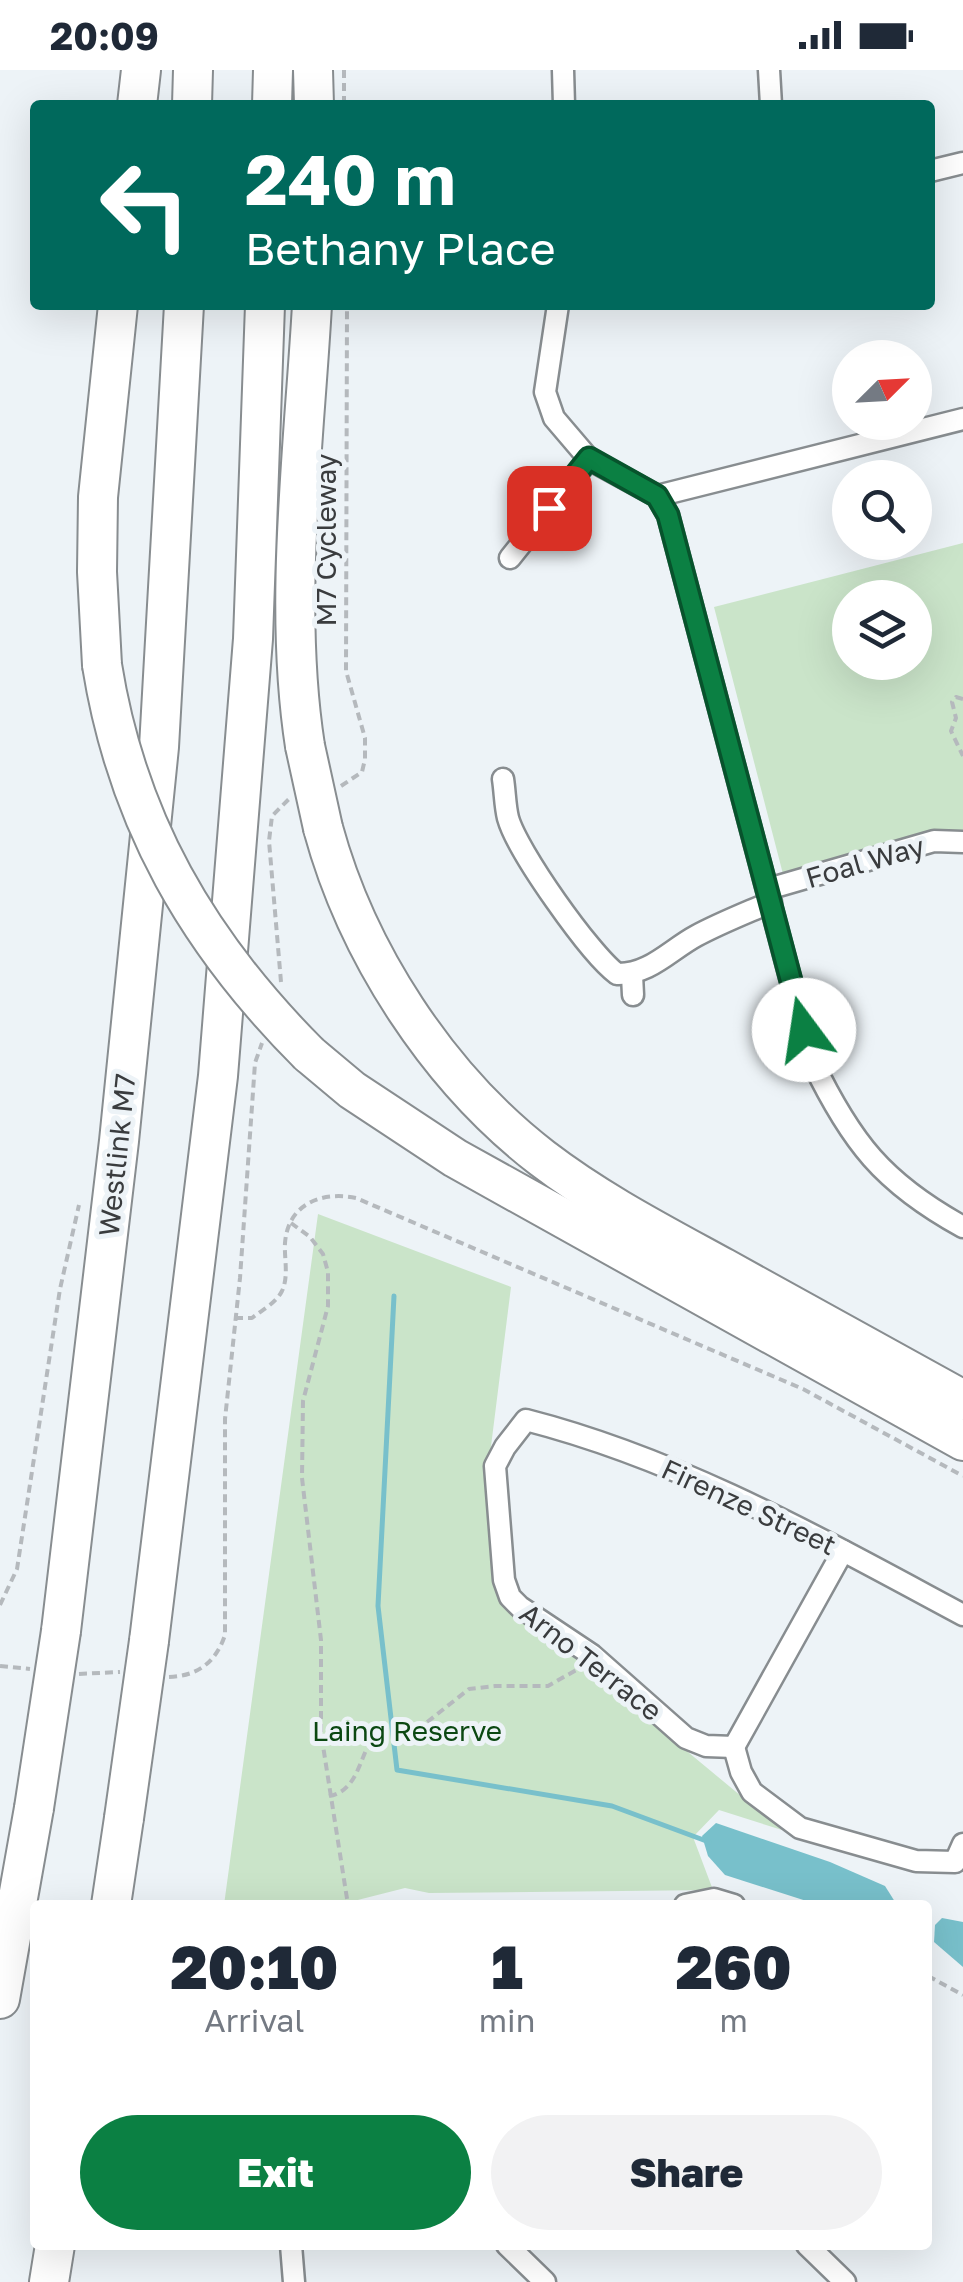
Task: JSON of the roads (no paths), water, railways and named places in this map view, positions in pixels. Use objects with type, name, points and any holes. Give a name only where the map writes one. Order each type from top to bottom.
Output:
[{"type":"highway","points":[[138,100],[141,70]]},
{"type":"highway","points":[[192,100],[194,70]]},
{"type":"highway","points":[[272,100],[273,70]]},
{"type":"highway","points":[[313,70],[314,100]]},
{"type":"highway","points":[[117,310],[98,497],[102,665],[116,734],[133,787],[176,885],[199,923],[248,988],[309,1054],[352,1090],[455,1158],[963,1441]]},
{"type":"highway","name":"Westlink M7","points":[[0,2000],[61,1631],[114,1179],[159,747],[184,310]]},
{"type":"highway","points":[[113,1900],[149,1641],[220,1056],[253,639],[265,310]]},
{"type":"highway","points":[[312,310],[296,586],[298,700],[331,858],[355,917],[390,984],[434,1048],[484,1105],[540,1156],[646,1225],[963,1400]]},
{"type":"highway","points":[[49,2282],[55,2250]]},
{"type":"street","points":[[563,70],[564,100]]},
{"type":"street","points":[[770,70],[770,100]]},
{"type":"street","points":[[935,170],[963,162]]},
{"type":"street","points":[[557,310],[545,392],[554,418],[589,458],[657,496],[668,515],[812,1061],[858,1144],[897,1184],[963,1227]]},
{"type":"street","points":[[657,496],[963,418]]},
{"type":"street","points":[[510,558],[589,458]]},
{"type":"street","name":"Foal Way","points":[[503,779],[508,820],[520,844],[591,951],[632,984],[648,967],[694,937],[769,896],[934,841],[963,842]]},
{"type":"street","name":"Firenze Street","points":[[526,1420],[571,1432],[751,1502],[963,1615]]},
{"type":"street","name":"Arno Terrace","points":[[526,1420],[495,1466],[504,1580],[510,1596],[520,1608],[592,1655],[686,1738],[706,1746],[734,1746]]},
{"type":"street","points":[[842,1551],[734,1746],[741,1772],[752,1792],[800,1828],[916,1861],[959,1853]]},
{"type":"street","points":[[291,2250],[294,2282]]},
{"type":"street","points":[[512,2250],[544,2282]]},
{"type":"street","points":[[812,2250],[845,2282]]},
{"type":"water","points":[[716,1823],[830,1862],[885,1886],[894,1900],[803,1900],[725,1875],[708,1856],[702,1836]]},
{"type":"water","points":[[942,1918],[963,1922],[963,1967],[934,1942],[935,1925]]},
{"type":"waterway","points":[[394,1296],[378,1606],[397,1770],[612,1806],[709,1842]]},
{"type":"park label","name":"Laing Reserve","points":[[407,1731]]}]
